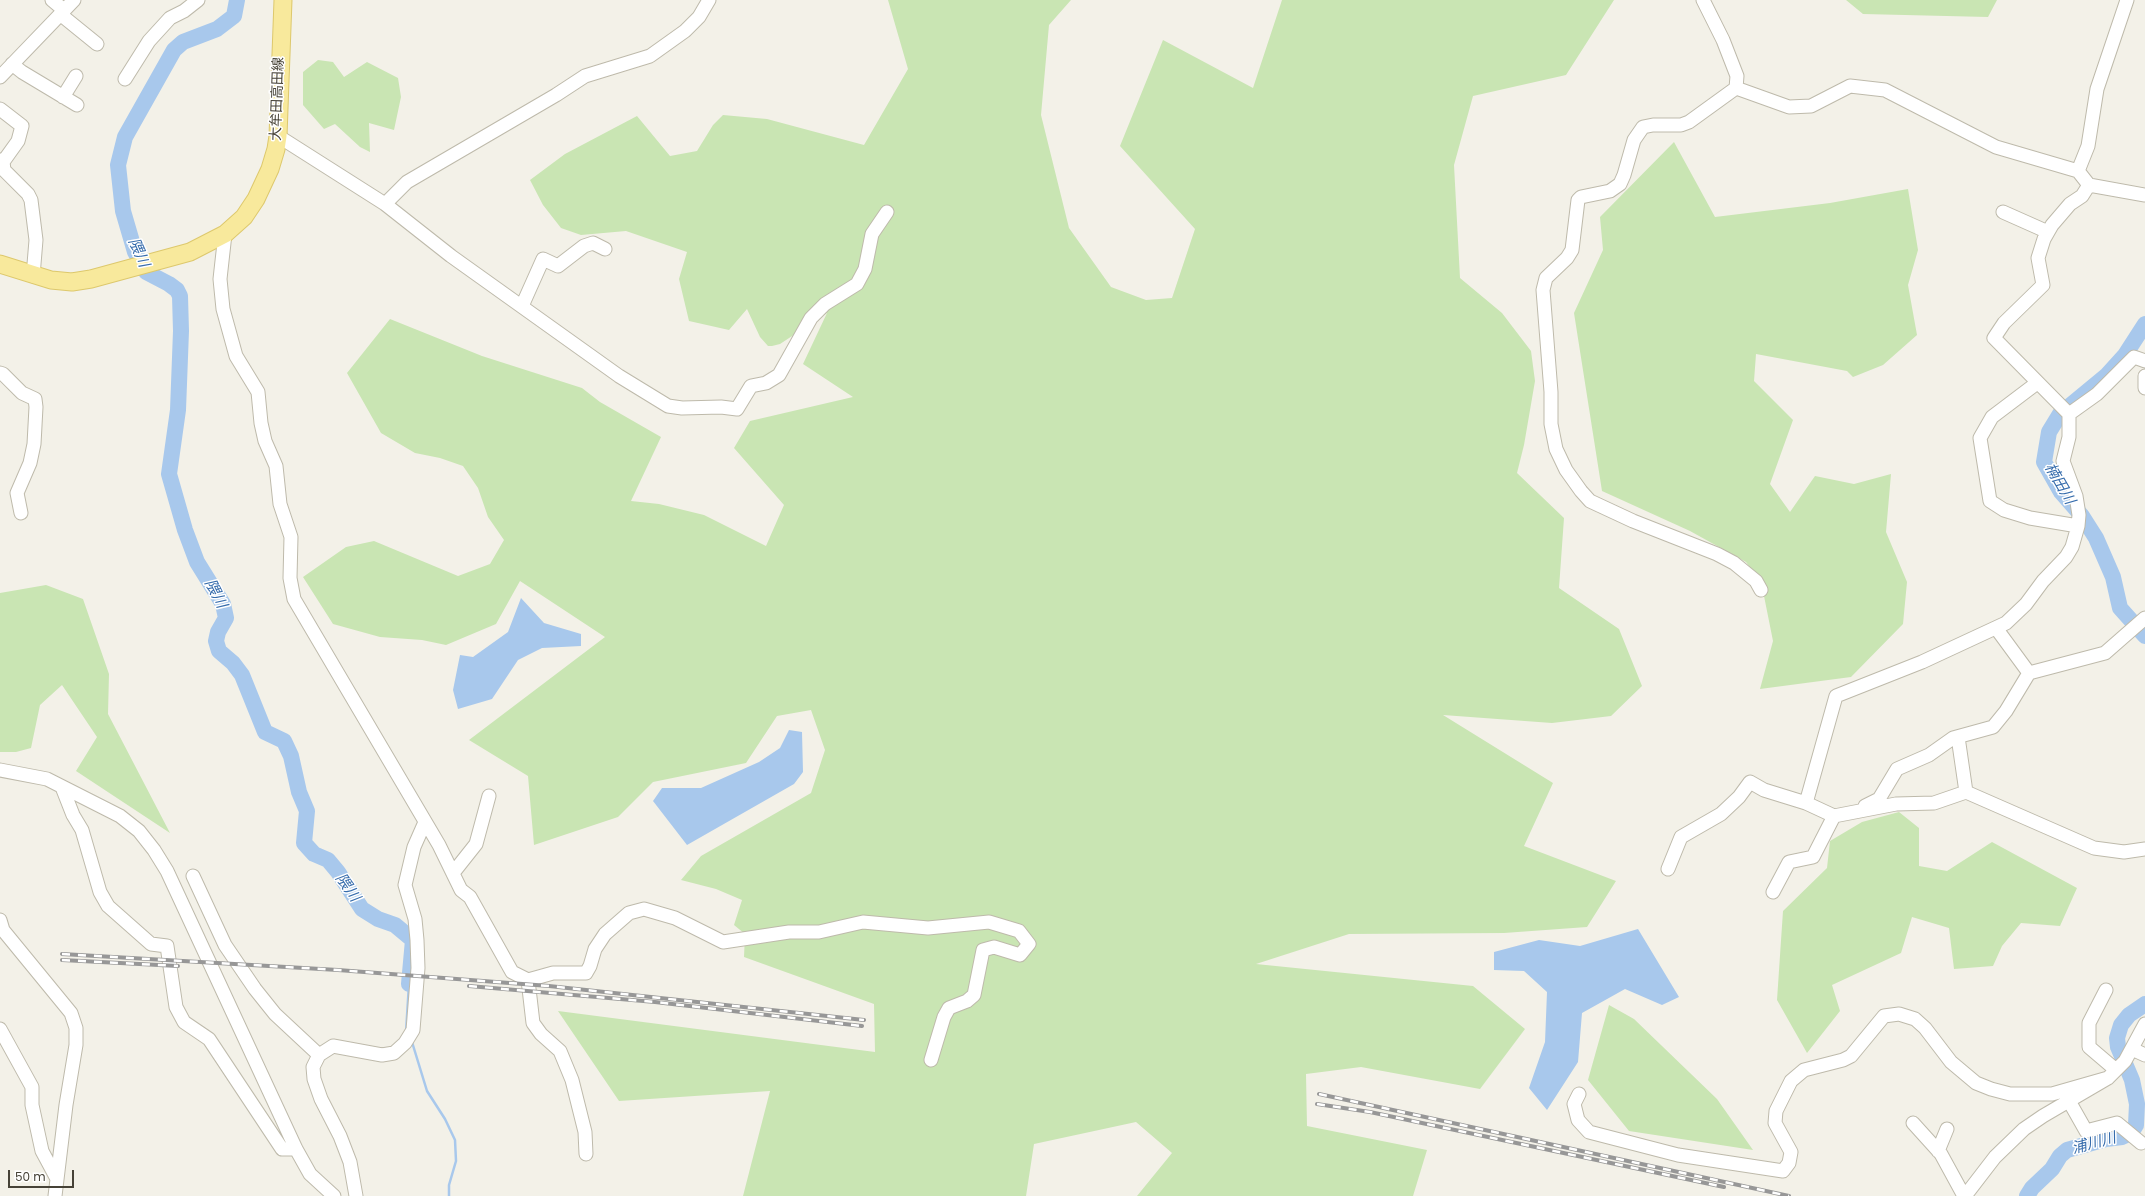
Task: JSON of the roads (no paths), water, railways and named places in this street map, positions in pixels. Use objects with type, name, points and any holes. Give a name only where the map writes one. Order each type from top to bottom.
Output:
[{"type":"main road","name":"大牟田高田線","points":[[0,264],[33,276],[72,282],[91,279],[190,252],[225,234],[244,217],[256,199],[270,169],[278,136],[282,0]]},
{"type":"street","points":[[52,0],[62,12],[97,44]]},
{"type":"street","points":[[0,77],[74,0]]},
{"type":"street","points":[[125,79],[149,41],[170,18],[184,11],[198,0]]},
{"type":"street","points":[[385,204],[407,182],[556,95],[585,76],[650,56],[685,31],[699,17],[709,0]]},
{"type":"street","points":[[1703,0],[1723,40],[1737,76],[1736,88],[1689,122],[1681,125],[1643,127],[1638,133],[1620,184],[1610,191],[1582,197],[1578,200],[1572,250],[1567,258],[1546,278],[1542,298],[1549,370],[1552,436],[1566,470],[1580,491],[1590,501],[1604,509],[1717,554],[1745,572],[1756,581],[1761,590]]},
{"type":"street","points":[[2078,171],[2088,146],[2097,89],[2127,0]]},
{"type":"street","points":[[12,64],[22,72],[77,105]]},
{"type":"street","points":[[63,97],[76,76]]},
{"type":"street","points":[[1736,88],[1774,103],[1789,107],[1811,106],[1850,86],[1885,90],[1996,147],[2078,171],[2089,184],[2145,195]]},
{"type":"street","points":[[0,109],[22,126],[18,141],[2,161],[4,170],[28,194],[31,200],[36,240],[33,276]]},
{"type":"street","points":[[278,136],[385,204],[451,256],[619,376],[668,406],[737,409],[751,386],[766,383],[779,375],[811,318],[825,304],[857,284],[865,269],[872,234],[888,212]]},
{"type":"street","points":[[1806,803],[1836,696],[1914,665],[1996,628],[2018,612],[2043,581],[2066,557],[2072,547],[2078,526],[2078,505],[2064,461],[2064,452],[2069,437],[2066,410],[1994,338],[2004,323],[2044,285],[2038,258],[2048,232],[2070,204],[2082,196],[2089,184]]},
{"type":"street","points":[[2003,212],[2048,232]]},
{"type":"street","points":[[225,234],[220,279],[223,309],[236,356],[258,392],[261,423],[265,441],[276,466],[280,504],[291,537],[290,578],[294,599],[425,822],[461,890],[470,897],[512,972],[528,980],[553,973],[586,973],[590,966],[595,949],[605,934],[629,913],[644,909],[675,918],[723,942],[789,932],[819,932],[863,922],[928,928],[989,922],[1019,931],[1029,944],[1020,955],[994,947],[983,950],[974,995],[967,1002],[949,1008],[944,1016],[931,1060]]},
{"type":"street","points":[[522,306],[543,259],[558,266],[584,246],[593,243],[605,249]]},
{"type":"street","points":[[2066,410],[2097,394],[2134,357],[2145,362]]},
{"type":"street","points":[[0,374],[3,374],[22,392],[35,399],[34,444],[30,463],[17,494],[21,513]]},
{"type":"street","points":[[2145,376],[2145,388]]},
{"type":"street","points":[[2037,382],[1992,417],[1980,438],[1990,501],[2004,510],[2030,518],[2078,526]]},
{"type":"street","points":[[1859,810],[1879,799],[1897,769],[1929,755],[1953,738],[1993,727],[2006,711],[2028,672],[2105,653],[2140,623]]},
{"type":"street","points":[[1996,628],[2028,672]]},
{"type":"street","points":[[1958,737],[1966,792]]},
{"type":"street","points":[[0,770],[47,779],[120,816],[139,831],[154,850],[167,871],[296,1149],[310,1174],[334,1196]]},
{"type":"street","points":[[1668,869],[1681,837],[1721,814],[1739,796],[1750,782],[1764,790],[1806,803],[1834,816],[1896,804],[1934,803],[1966,792],[2094,848],[2124,852],[2145,848]]},
{"type":"street","points":[[62,787],[73,815],[82,830],[100,892],[108,906],[151,944],[167,946],[176,1007],[184,1022],[209,1039],[282,1149],[296,1149]]},
{"type":"street","points":[[453,873],[476,844],[489,796]]},
{"type":"street","points":[[1773,892],[1789,862],[1813,856],[1834,816]]},
{"type":"street","points":[[356,1196],[350,1162],[314,1079],[313,1067],[319,1054],[333,1046],[382,1055],[394,1053],[405,1043],[413,1030],[418,968],[417,940],[415,919],[405,885],[414,847],[425,822]]},
{"type":"street","points":[[194,876],[226,945],[255,989],[275,1014],[319,1054]]},
{"type":"street","points":[[0,920],[3,930],[71,1013],[76,1028],[76,1045],[56,1177],[55,1196]]},
{"type":"street","points":[[528,980],[533,1022],[541,1034],[560,1051],[572,1080],[585,1132],[586,1154]]},
{"type":"street","points":[[2106,990],[2089,1023],[2089,1047],[2112,1074]]},
{"type":"street","points":[[1579,1094],[1574,1104],[1578,1120],[1589,1132],[1678,1155],[1783,1171],[1789,1163],[1792,1152],[1775,1123],[1776,1111],[1792,1081],[1804,1070],[1843,1060],[1851,1056],[1884,1016],[1899,1014],[1915,1019],[1925,1028],[1951,1062],[1976,1083],[2010,1094],[2052,1094],[2112,1074]]},
{"type":"street","points":[[1914,1123],[1938,1151],[1965,1196],[1996,1156],[2010,1142],[2043,1116],[2112,1074],[2132,1049],[2145,1024]]},
{"type":"street","points":[[0,1029],[32,1087],[32,1105],[42,1151],[56,1177]]},
{"type":"street","points":[[2132,1049],[2145,1055]]},
{"type":"street","points":[[2069,1101],[2086,1131],[2117,1123],[2142,1143]]},
{"type":"street","points":[[1938,1151],[1947,1130]]},
{"type":"water","points":[[521,598],[544,623],[581,634],[581,646],[542,648],[518,660],[492,699],[458,709],[453,690],[460,655],[473,657],[508,632]]},
{"type":"water","points":[[789,730],[802,732],[803,772],[794,784],[687,845],[653,801],[662,788],[701,788],[759,762],[780,748]]},
{"type":"water","points":[[1638,929],[1679,997],[1662,1005],[1625,989],[1582,1013],[1578,1062],[1547,1110],[1529,1088],[1545,1042],[1547,992],[1524,971],[1494,970],[1494,952],[1539,940],[1580,946]]},
{"type":"waterway","name":"隈川","points":[[237,0],[234,16],[217,29],[183,42],[174,50],[125,137],[118,165],[123,211],[135,252],[146,272],[169,284],[177,290],[180,296],[181,331],[178,410],[169,474],[185,530],[197,562],[223,604],[226,618],[218,632],[216,641],[219,651],[233,663],[242,675],[265,732],[284,741],[291,756],[299,792],[307,811],[304,843],[314,854],[328,860],[338,872],[362,909],[378,919],[395,925],[413,940],[409,984]]},
{"type":"waterway","name":"楠田川","points":[[2145,324],[2125,355],[2106,376],[2060,414],[2049,432],[2044,462],[2061,492],[2082,516],[2096,538],[2113,577],[2120,608],[2145,636]]},
{"type":"waterway","name":"隈川","points":[[406,1032],[409,984]]},
{"type":"waterway","name":"浦川川","points":[[2027,1196],[2032,1188],[2052,1169],[2060,1156],[2067,1150],[2106,1139],[2122,1137],[2131,1133],[2136,1125],[2137,1104],[2132,1080],[2118,1047],[2117,1038],[2121,1025],[2129,1015],[2145,1004]]},
{"type":"waterway","name":"隈川","points":[[412,1042],[427,1091],[445,1119],[455,1140],[456,1161],[449,1185],[449,1196]]},
{"type":"railway","points":[[62,954],[338,970],[549,986],[864,1020]]},
{"type":"railway","points":[[62,960],[178,966]]},
{"type":"railway","points":[[469,986],[655,1002],[862,1026]]},
{"type":"railway","points":[[1319,1094],[1789,1196]]},
{"type":"railway","points":[[1317,1104],[1370,1112],[1724,1187]]}]
